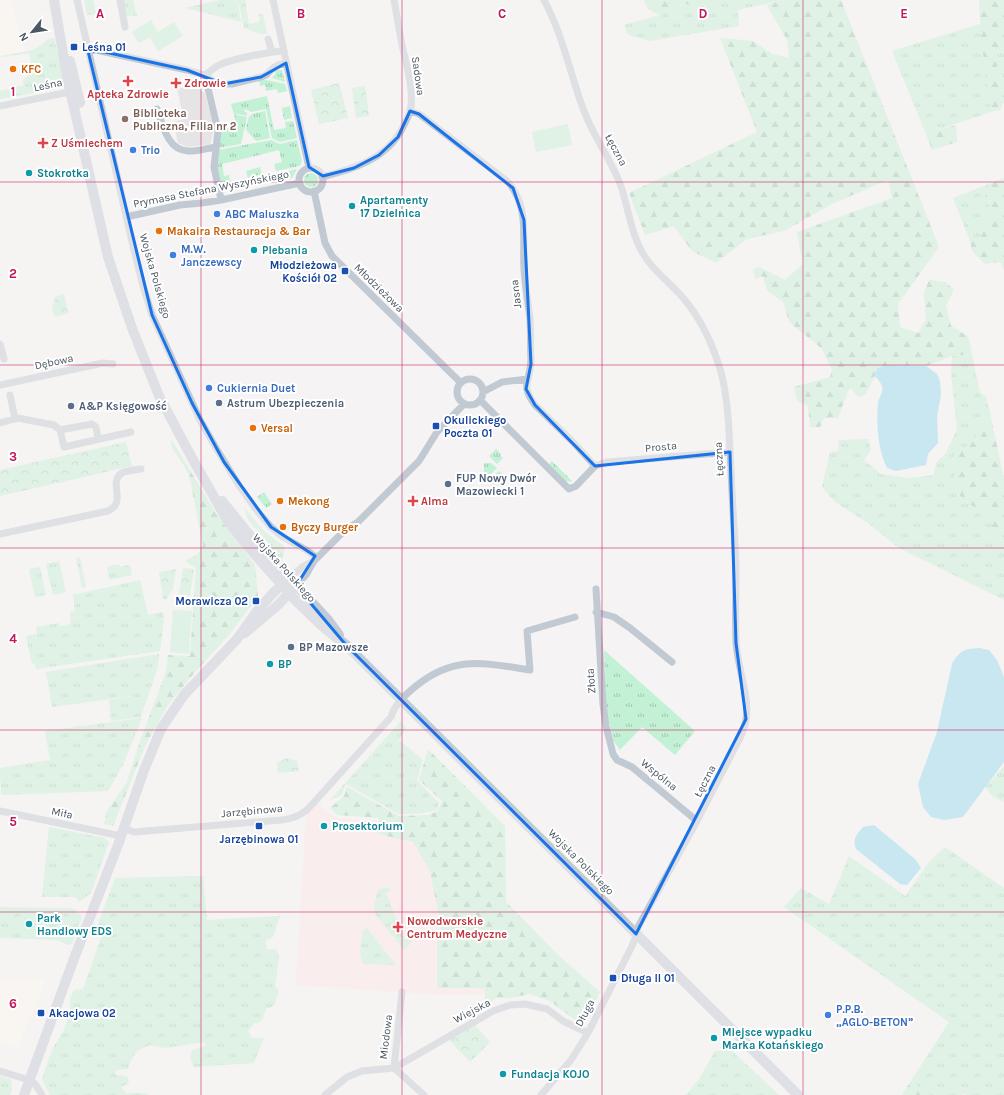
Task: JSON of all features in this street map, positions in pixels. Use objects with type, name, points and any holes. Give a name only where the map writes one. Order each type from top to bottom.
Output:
[{"type":"main road","name":"Wojska Polskiego","points":[[54,0],[108,257],[115,281],[159,396],[179,435],[227,520],[249,548],[289,586],[322,626],[346,645],[798,1095]]},
{"type":"main road","points":[[24,1095],[144,770],[161,729],[184,695],[237,639],[258,610],[289,586]]},
{"type":"street","name":"Wojska Polskiego","points":[[77,0],[126,217],[143,286],[152,315],[184,388],[216,448],[240,487],[267,523],[283,537],[308,551],[315,559]]},
{"type":"street","points":[[120,0],[125,27]]},
{"type":"street","points":[[273,0],[309,168]]},
{"type":"street","name":"Sadowa","points":[[322,176],[354,168],[379,156],[398,137],[410,111],[410,81],[394,0]]},
{"type":"street","name":"Łęczna","points":[[544,0],[554,20],[565,51],[575,88],[585,114],[619,181],[634,235],[639,246],[652,267],[684,299],[706,332],[715,352],[726,397],[736,565],[736,643],[747,706],[746,719],[742,734],[697,821],[641,922],[636,934]]},
{"type":"street","points":[[268,39],[272,52]]},
{"type":"street","points":[[88,51],[96,50],[187,70],[205,75],[214,82],[232,84],[266,75],[273,68],[286,63]]},
{"type":"street","points":[[205,75],[217,66],[228,62],[272,52],[284,51]]},
{"type":"street","points":[[205,75],[218,131],[214,168],[221,200]]},
{"type":"street","name":"Leśna","points":[[0,106],[74,91]]},
{"type":"street","points":[[157,109],[169,140],[181,150],[189,152],[216,147]]},
{"type":"street","name":"Jasna","points":[[410,111],[419,114],[507,181],[518,197],[524,220],[524,268],[530,322],[531,364],[526,389],[530,399],[535,405],[572,440],[595,466]]},
{"type":"street","points":[[309,168],[316,169],[322,176],[323,180],[320,187],[314,191],[306,190],[301,186],[300,175],[302,171],[309,168]]},
{"type":"street","name":"Prymasa Stefana Wyszyńskiego","points":[[126,217],[180,205],[221,200],[300,183]]},
{"type":"street","name":"Młodzieżowa","points":[[314,191],[325,243],[332,256],[460,382]]},
{"type":"street","points":[[0,344],[4,359]]},
{"type":"street","name":"Dębowa","points":[[0,385],[103,363],[113,364]]},
{"type":"street","points":[[466,379],[478,381],[482,386],[483,392],[480,400],[475,404],[470,405],[464,404],[457,396],[460,382],[466,379]]},
{"type":"street","points":[[483,392],[502,382],[528,379]]},
{"type":"street","points":[[10,395],[15,419]]},
{"type":"street","points":[[480,400],[569,489],[576,486],[595,466]]},
{"type":"street","points":[[289,586],[302,567],[315,559],[345,530],[358,522],[419,461],[437,432],[464,404]]},
{"type":"street","points":[[0,422],[18,418],[54,425],[60,430],[64,447],[131,432]]},
{"type":"street","points":[[60,430],[92,424],[96,427],[98,439]]},
{"type":"street","name":"Prosta","points":[[595,466],[607,462],[730,452]]},
{"type":"street","points":[[0,534],[108,511],[114,508],[118,501],[116,483],[118,476],[124,472],[141,469]]},
{"type":"street","name":"Złota","points":[[596,589],[596,612],[603,704],[610,747]]},
{"type":"street","points":[[596,612],[614,617],[672,662]]},
{"type":"street","name":"Jarzębinowa","points":[[122,832],[167,830],[282,820],[300,815],[307,810],[390,717],[394,707],[429,676],[453,666],[480,663],[530,670],[527,631],[576,617]]},
{"type":"street","name":"Wspólna","points":[[610,747],[617,760],[632,767],[697,821]]},
{"type":"street","name":"Miła","points":[[0,811],[122,832]]},
{"type":"street","name":"Długa","points":[[541,1095],[571,1060],[588,1033],[631,948],[636,934]]},
{"type":"street","name":"Miodowa","points":[[402,992],[394,1068],[424,1095]]},
{"type":"street","name":"Wiejska","points":[[394,1068],[492,1011],[510,1005],[525,1004],[547,1009],[563,1021],[588,1033]]},
{"type":"street","points":[[325,1095],[347,1077],[362,1071],[394,1068]]},
{"type":"street","points":[[0,1071],[29,1080],[35,1084],[42,1095]]},
{"type":"highlighted area","points":[[88,51],[105,52],[187,70],[223,84],[261,77],[286,63],[309,167],[323,176],[354,168],[379,155],[398,137],[410,111],[419,114],[513,188],[524,220],[531,364],[526,389],[535,405],[595,466],[730,452],[736,643],[746,719],[636,934],[346,645],[296,586],[315,556],[271,527],[224,462],[192,403],[152,315]]},
{"type":"shaded area","points":[[0,0],[12,0],[24,51],[0,56]]},
{"type":"shaded area","points":[[189,86],[190,90],[197,88],[205,93],[214,130],[210,144],[187,147],[178,143],[173,122],[184,119],[177,89]]},
{"type":"shaded area","name":"Nowodworskie Centrum Medyczne","points":[[314,799],[329,813],[342,819],[501,827],[492,994],[441,995],[296,985],[306,816]]},
{"type":"shaded area","points":[[0,978],[45,980],[32,1017],[29,1017],[19,1048],[0,1043]]},
{"type":"green space","points":[[84,0],[93,0],[96,14],[87,15]]},
{"type":"green space","points":[[122,0],[133,0],[137,16],[127,16],[125,14]]},
{"type":"green space","points":[[220,0],[234,0],[238,4],[241,22],[185,8]]},
{"type":"green space","points":[[236,0],[245,0],[249,24],[258,22],[260,20],[259,14],[263,14],[267,34],[260,34],[244,28],[239,4]]},
{"type":"green space","points":[[644,0],[710,0],[704,6],[694,7],[686,4],[660,15],[648,9]]},
{"type":"green space","points":[[710,0],[784,0],[738,10],[739,26],[650,41],[628,35],[624,25],[660,15],[687,4],[694,7],[704,6]]},
{"type":"green space","points":[[784,0],[841,0],[939,247],[898,304],[900,327],[918,333],[926,320],[924,293],[929,280],[945,282],[954,290],[946,305],[951,326],[968,336],[972,354],[952,356],[926,366],[889,365],[877,368],[875,376],[865,395],[858,397],[851,388],[848,391],[838,418],[824,418],[820,427],[810,427],[808,406],[797,401],[794,387],[830,377],[832,370],[822,349],[789,322],[784,303],[767,290],[763,276],[755,279],[753,269],[759,267],[785,280],[803,264],[797,232],[892,198],[888,180],[834,203],[784,231],[747,239],[716,263],[692,251],[674,226],[645,235],[629,193],[757,132],[720,38],[753,41],[772,54],[789,58],[787,40],[767,5]]},
{"type":"green space","points":[[979,0],[1004,0],[1004,46],[995,53],[998,71],[1004,76],[1004,102],[1000,110],[991,112],[981,38]]},
{"type":"green space","points":[[151,20],[158,32],[174,22],[183,36],[158,51],[150,37],[139,43],[132,32]]},
{"type":"green space","points":[[980,24],[991,112],[926,134],[892,51]]},
{"type":"green space","points":[[54,38],[62,71],[62,81],[51,90],[0,99],[0,91],[24,85],[23,80],[33,72],[29,53],[2,57],[0,56],[32,50],[48,39]]},
{"type":"green space","points":[[1004,46],[1004,76],[998,71],[995,53]]},
{"type":"green space","points":[[276,68],[277,70],[282,70],[285,82],[272,78],[276,73],[273,70]]},
{"type":"green space","points":[[262,79],[285,84],[287,91],[278,93],[277,89],[266,91],[265,85],[260,86],[259,80]]},
{"type":"green space","points":[[339,83],[348,118],[319,124],[311,90]]},
{"type":"green space","points":[[365,86],[369,116],[356,118],[352,88]]},
{"type":"green space","points":[[267,96],[274,130],[286,128],[285,122],[293,121],[297,138],[280,142],[272,138],[266,109],[251,112],[245,109],[244,111],[247,113],[247,116],[237,114],[234,115],[231,104]]},
{"type":"green space","points":[[290,106],[292,118],[284,120],[282,108]]},
{"type":"green space","points":[[265,111],[270,138],[256,141],[246,130],[248,120],[252,114]]},
{"type":"green space","points":[[237,115],[247,117],[241,144],[218,148],[219,125],[223,123],[225,129],[236,126],[234,116]]},
{"type":"green space","points":[[568,124],[572,145],[536,152],[532,132]]},
{"type":"green space","points":[[956,125],[957,142],[932,150],[926,134]]},
{"type":"green space","points":[[271,140],[280,144],[297,140],[302,161],[300,166],[276,171],[274,164],[282,162],[279,150],[222,164],[224,176],[229,175],[230,181],[219,184],[216,167],[218,150]]},
{"type":"green space","points":[[260,167],[262,174],[248,178],[246,171]]},
{"type":"green space","points":[[297,169],[292,178],[279,181],[277,174]]},
{"type":"green space","points":[[311,173],[316,175],[318,180],[316,185],[311,187],[306,185],[304,180],[306,175]]},
{"type":"green space","points":[[275,174],[276,179],[223,191],[224,196],[219,186]]},
{"type":"green space","points":[[1004,178],[1004,270],[1000,262],[985,264],[972,251],[970,241],[980,241],[983,227],[993,214],[985,195],[989,184]]},
{"type":"green space","points":[[989,184],[985,195],[993,214],[983,227],[980,241],[970,241],[953,198]]},
{"type":"green space","points":[[64,294],[68,313],[55,317],[52,309],[55,297]]},
{"type":"green space","points":[[972,354],[980,393],[986,396],[991,417],[977,425],[976,440],[953,455],[954,475],[957,493],[970,505],[995,514],[990,534],[1004,544],[1004,600],[899,548],[868,523],[835,502],[822,487],[830,452],[838,451],[839,440],[868,439],[871,450],[864,460],[881,474],[908,478],[934,475],[936,463],[946,453],[957,429],[951,374],[952,356]]},
{"type":"green space","points":[[991,417],[1004,479],[1004,544],[990,534],[994,514],[970,505],[957,493],[954,475],[953,455],[976,440],[977,425]]},
{"type":"green space","points":[[171,439],[218,516],[255,565],[258,596],[229,635],[196,671],[168,705],[146,744],[113,826],[104,824],[107,811],[127,782],[140,741],[166,672],[168,655],[190,656],[196,568],[185,561],[197,555],[203,545],[189,475],[172,448]]},
{"type":"green space","points":[[126,442],[132,466],[0,496],[0,470]]},
{"type":"green space","points":[[496,449],[503,458],[497,464],[489,456]]},
{"type":"green space","points":[[552,461],[572,481],[565,482],[548,465]]},
{"type":"green space","points":[[491,463],[497,468],[488,477],[484,475],[484,464]]},
{"type":"green space","points":[[499,471],[506,478],[506,485],[492,484],[490,479]]},
{"type":"green space","points":[[264,492],[272,504],[266,508],[257,497]]},
{"type":"green space","points":[[244,507],[264,531],[285,547],[282,562],[260,532],[250,523]]},
{"type":"green space","points":[[80,557],[86,587],[82,588],[76,558]]},
{"type":"green space","points":[[59,561],[66,592],[53,595],[46,564]]},
{"type":"green space","points":[[119,564],[120,567],[130,565],[132,575],[109,580],[107,567]]},
{"type":"green space","points":[[40,567],[46,595],[35,597],[29,569]]},
{"type":"green space","points":[[183,568],[194,569],[190,596],[179,594]]},
{"type":"green space","points":[[176,569],[173,588],[166,600],[163,599],[159,572]]},
{"type":"green space","points":[[140,580],[148,615],[163,612],[164,620],[160,651],[36,669],[35,664],[32,664],[26,636],[37,634],[36,627],[59,623],[60,626],[71,624],[70,612],[75,611],[73,595]]},
{"type":"green space","points":[[173,610],[192,611],[189,654],[170,652]]},
{"type":"green space","points":[[604,650],[695,731],[675,755],[642,727],[620,750],[613,740],[606,707]]},
{"type":"green space","points":[[159,654],[158,667],[141,717],[111,721],[109,700],[132,696],[52,707],[46,672]]},
{"type":"green space","points":[[142,718],[123,765],[108,791],[1,795],[0,768],[50,760],[45,731]]},
{"type":"green space","points":[[401,721],[406,728],[399,740],[423,760],[417,780],[439,803],[437,810],[418,814],[398,814],[346,784],[341,796],[330,800]]},
{"type":"green space","points":[[428,749],[505,826],[506,902],[556,953],[600,992],[584,1027],[550,1001],[529,994],[510,998],[497,998],[485,1005],[485,988],[437,988],[437,942],[443,937],[430,871],[413,842],[379,834],[379,818],[337,815],[330,808],[344,796],[347,787],[399,816],[428,815],[438,811],[442,801],[419,780]]},
{"type":"green space","points":[[287,758],[297,761],[299,771],[278,773],[277,763]]},
{"type":"green space","points":[[1004,766],[1004,802],[993,797],[985,787]]},
{"type":"green space","points":[[49,827],[105,838],[109,842],[91,893],[79,902],[75,897],[42,897]]},
{"type":"green space","points":[[945,847],[1004,888],[1004,1095],[965,1095],[964,1093],[962,1095],[930,1095],[911,1081],[949,1022],[784,907],[801,888],[829,904],[849,856],[905,896],[930,861]]},
{"type":"green space","points":[[203,876],[207,920],[280,916],[273,937],[265,941],[267,949],[276,949],[279,957],[275,986],[279,991],[274,1006],[266,1009],[262,1021],[254,1024],[248,1031],[252,1038],[264,1038],[254,1063],[194,1067],[190,1058],[192,1050],[206,1046],[204,1042],[165,1048],[150,1045],[137,1051],[130,1062],[128,1069],[115,1070],[116,1075],[127,1076],[129,1083],[121,1087],[126,1093],[144,1093],[150,1095],[50,1095],[42,1079],[52,1050],[63,1032],[70,1013],[70,999],[74,990],[83,989],[101,938],[95,932],[115,878]]},
{"type":"green space","points":[[386,887],[392,890],[386,893],[404,939],[412,940],[404,950],[375,914],[374,906],[378,890]]},
{"type":"green space","points":[[0,907],[69,908],[77,910],[77,913],[81,914],[82,917],[72,944],[68,945],[56,940],[0,938]]},
{"type":"green space","points":[[367,928],[396,965],[364,964],[360,947],[363,930]]},
{"type":"green space","points":[[475,1025],[490,1042],[470,1062],[450,1040]]},
{"type":"green space","points":[[731,1050],[779,1095],[686,1095],[699,1079],[715,1051]]},
{"type":"green space","points":[[0,1076],[11,1079],[12,1090],[10,1095],[0,1095]]},
{"type":"green space","points":[[911,1081],[930,1095],[902,1095]]},
{"type":"water","points":[[889,365],[926,366],[937,374],[940,381],[941,395],[937,416],[938,443],[928,454],[926,465],[896,471],[887,468],[884,461],[878,437],[877,420],[878,402],[882,393],[882,386],[875,376],[877,368]]},
{"type":"water","points":[[979,648],[989,650],[997,660],[1004,677],[1004,762],[963,817],[944,820],[931,817],[923,807],[918,784],[937,732],[952,664],[957,656],[963,651]]},
{"type":"water","points":[[874,825],[915,859],[921,868],[907,885],[900,884],[856,849],[855,839],[859,832],[863,827]]},
{"type":"place","name":"Leśna 01","points":[[74,47]]},
{"type":"place","name":"KFC","points":[[13,69]]},
{"type":"place","name":"Apteka Zdrowie","points":[[128,81]]},
{"type":"place","name":"Zdrowie","points":[[176,83]]},
{"type":"place","name":"Biblioteka Publiczna, Filia nr 2","points":[[125,119]]},
{"type":"place","name":"Z Uśmiechem","points":[[43,143]]},
{"type":"place","name":"Trio","points":[[133,150]]},
{"type":"place","name":"Stokrotka","points":[[29,173]]},
{"type":"place","name":"Apartamenty 17 Dzielnica","points":[[352,206]]},
{"type":"place","name":"ABC Maluszka","points":[[217,214]]},
{"type":"place","name":"Makaira Restauracja & Bar","points":[[159,231]]},
{"type":"place","name":"Plebania","points":[[254,250]]},
{"type":"place","name":"M.W. Janczewscy","points":[[173,255]]},
{"type":"place","name":"Młodzieżowa Kościół 02","points":[[345,271]]},
{"type":"place","name":"Cukiernia Duet","points":[[209,388]]},
{"type":"place","name":"Astrum Ubezpieczenia","points":[[219,403]]},
{"type":"place","name":"A&P Księgowość","points":[[71,406]]},
{"type":"place","name":"Okulickiego Poczta 01","points":[[436,426]]},
{"type":"place","name":"Versal","points":[[253,428]]},
{"type":"place","name":"FUP Nowy Dwór Mazowiecki 1","points":[[448,484]]},
{"type":"place","name":"Mekong","points":[[280,501]]},
{"type":"place","name":"Alma","points":[[413,501]]},
{"type":"place","name":"Byczy Burger","points":[[283,527]]},
{"type":"place","name":"Morawicza 02","points":[[256,601]]},
{"type":"place","name":"BP Mazowsze","points":[[291,647]]},
{"type":"place","name":"BP","points":[[270,664]]},
{"type":"place","name":"Jarzębinowa 01","points":[[259,826]]},
{"type":"place","name":"Prosektorium","points":[[324,826]]},
{"type":"place","name":"Park Handlowy EDS","points":[[29,924]]},
{"type":"place","name":"Nowodworskie Centrum Medyczne","points":[[398,927]]},
{"type":"place","name":"Długa II 01","points":[[613,978]]},
{"type":"place","name":"Akacjowa 02","points":[[41,1013]]},
{"type":"place","name":"P.P.B. „AGLO-BETON”","points":[[828,1015]]},
{"type":"place","name":"Miejsce wypadku Marka Kotańskiego","points":[[714,1038]]},
{"type":"place","name":"Fundacja KOJO","points":[[503,1074]]}]
